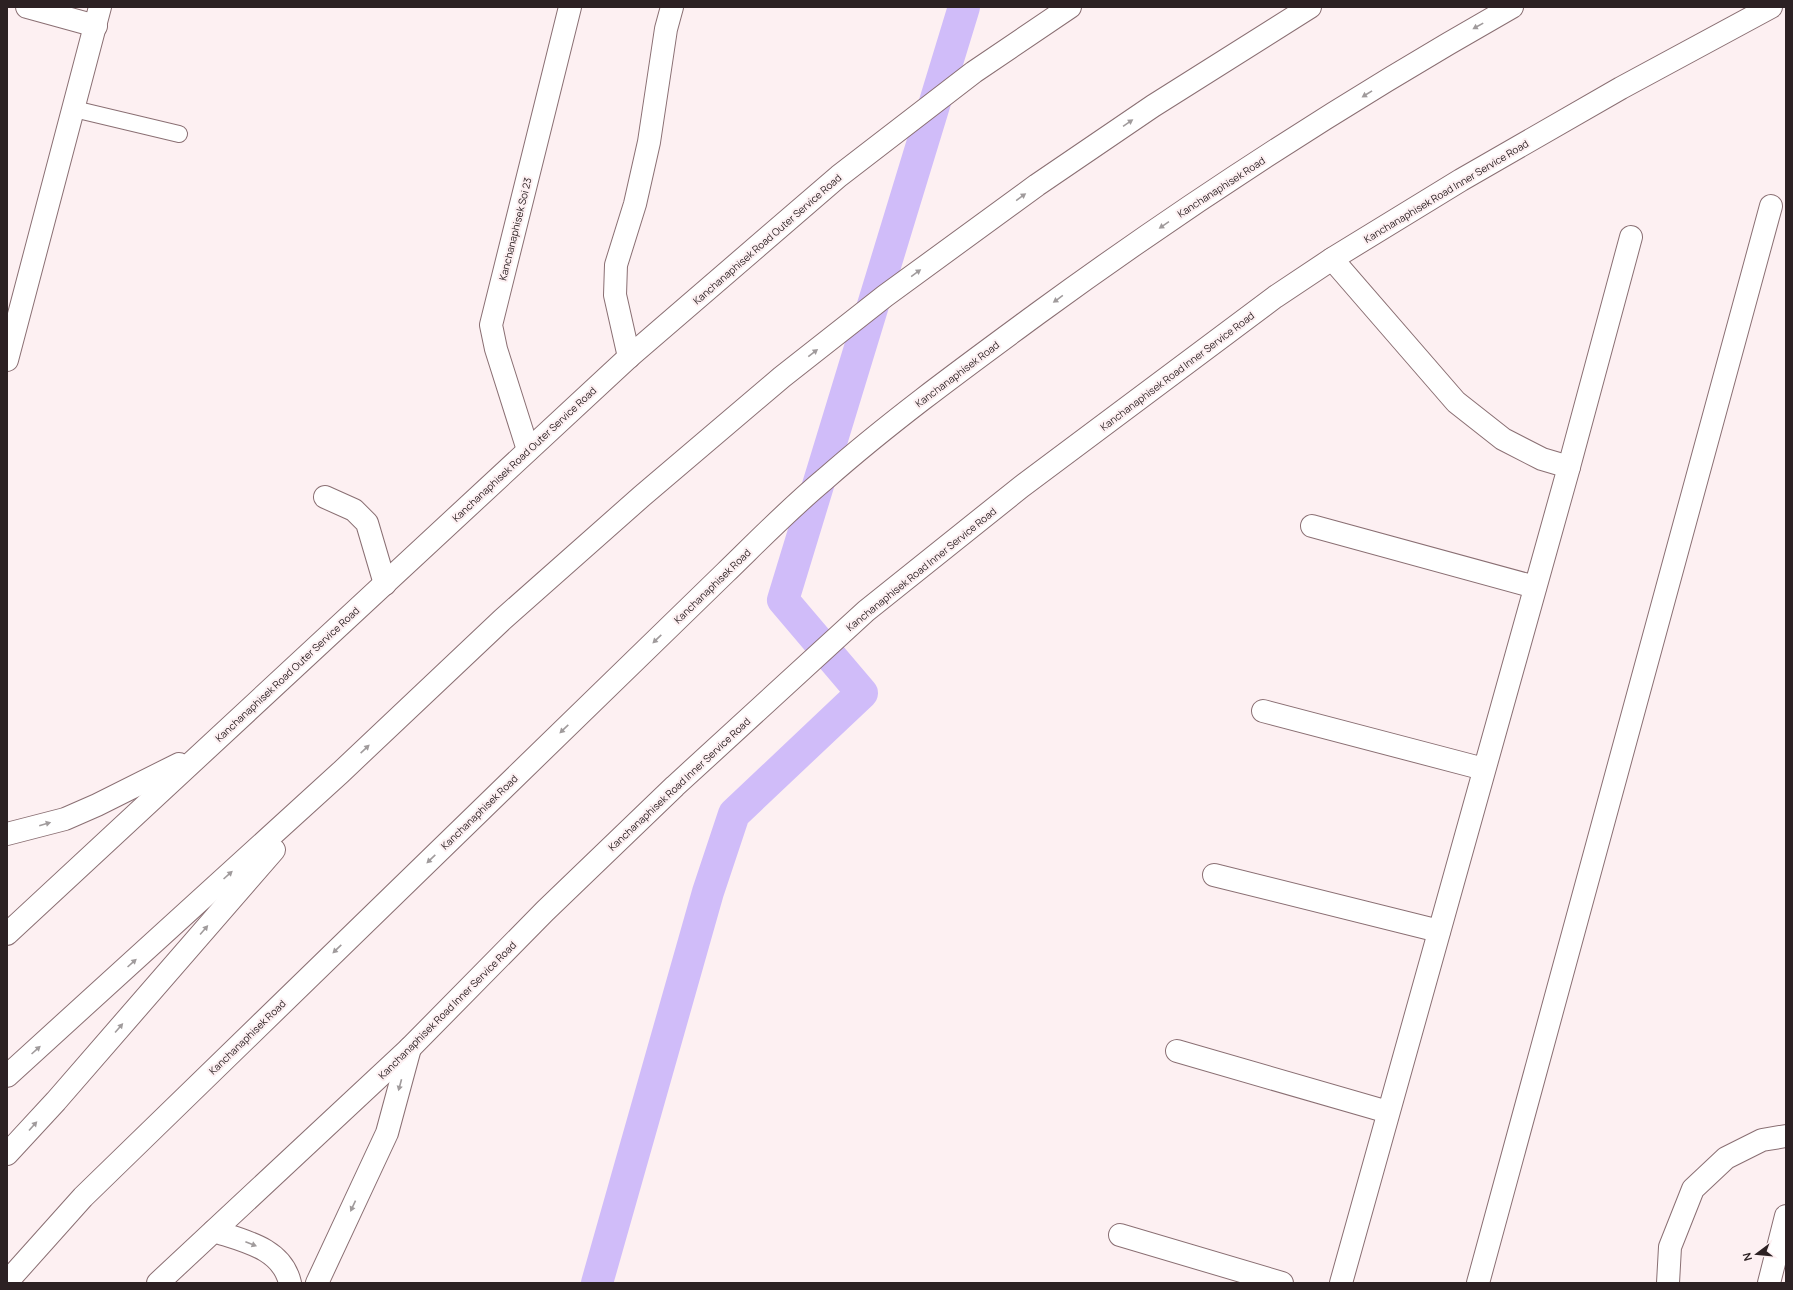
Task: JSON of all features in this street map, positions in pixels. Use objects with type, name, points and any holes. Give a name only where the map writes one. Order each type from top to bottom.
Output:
[{"type":"main road","points":[[7,360],[98,16],[27,7]]},
{"type":"main road","name":"Kanchanaphisek Soi 23","points":[[528,450],[496,349],[491,325],[570,7]]},
{"type":"main road","points":[[629,357],[615,295],[616,265],[635,204],[649,142],[666,28],[672,7]]},
{"type":"main road","name":"Kanchanaphisek Road Outer Service Road","points":[[7,934],[629,357],[839,176],[974,72],[1070,7]]},
{"type":"main road","points":[[7,1076],[340,773],[508,614],[642,496],[782,377],[885,296],[1037,185],[1153,106],[1310,7]]},
{"type":"main road","name":"Kanchanaphisek Road","points":[[7,1282],[82,1197],[725,572],[831,474],[948,380],[1097,271],[1210,193],[1445,45],[1512,7]]},
{"type":"main road","name":"Kanchanaphisek Road Inner Service Road","points":[[158,1283],[410,1048],[545,911],[675,786],[866,611],[1021,487],[1275,297],[1332,259],[1461,180],[1621,88],[1771,7]]},
{"type":"main road","points":[[1478,1283],[1770,206]]},
{"type":"main road","points":[[1341,1283],[1569,467],[1630,237]]},
{"type":"main road","points":[[1332,259],[1456,402],[1503,439],[1542,459],[1569,467]]},
{"type":"main road","points":[[325,497],[354,510],[367,523],[385,584]]},
{"type":"main road","points":[[1312,526],[1535,587]]},
{"type":"main road","points":[[1263,710],[1484,769]]},
{"type":"main road","points":[[7,834],[64,819],[98,805],[201,753]]},
{"type":"main road","points":[[7,1154],[56,1101],[340,773]]},
{"type":"main road","points":[[1214,875],[1439,931]]},
{"type":"main road","points":[[317,1283],[387,1133],[410,1048]]},
{"type":"main road","points":[[1177,1051],[1388,1112]]},
{"type":"main road","points":[[1668,1283],[1670,1247],[1693,1189],[1726,1158],[1762,1140],[1786,1136]]},
{"type":"main road","points":[[1769,1283],[1786,1216]]},
{"type":"main road","points":[[214,1231],[253,1244],[273,1254],[282,1264],[290,1283]]},
{"type":"main road","points":[[1120,1235],[1282,1283]]},
{"type":"lane","points":[[74,109],[179,134]]},
{"type":"waterway","points":[[597,1283],[708,892],[734,814],[862,693],[783,600],[964,7]]}]
